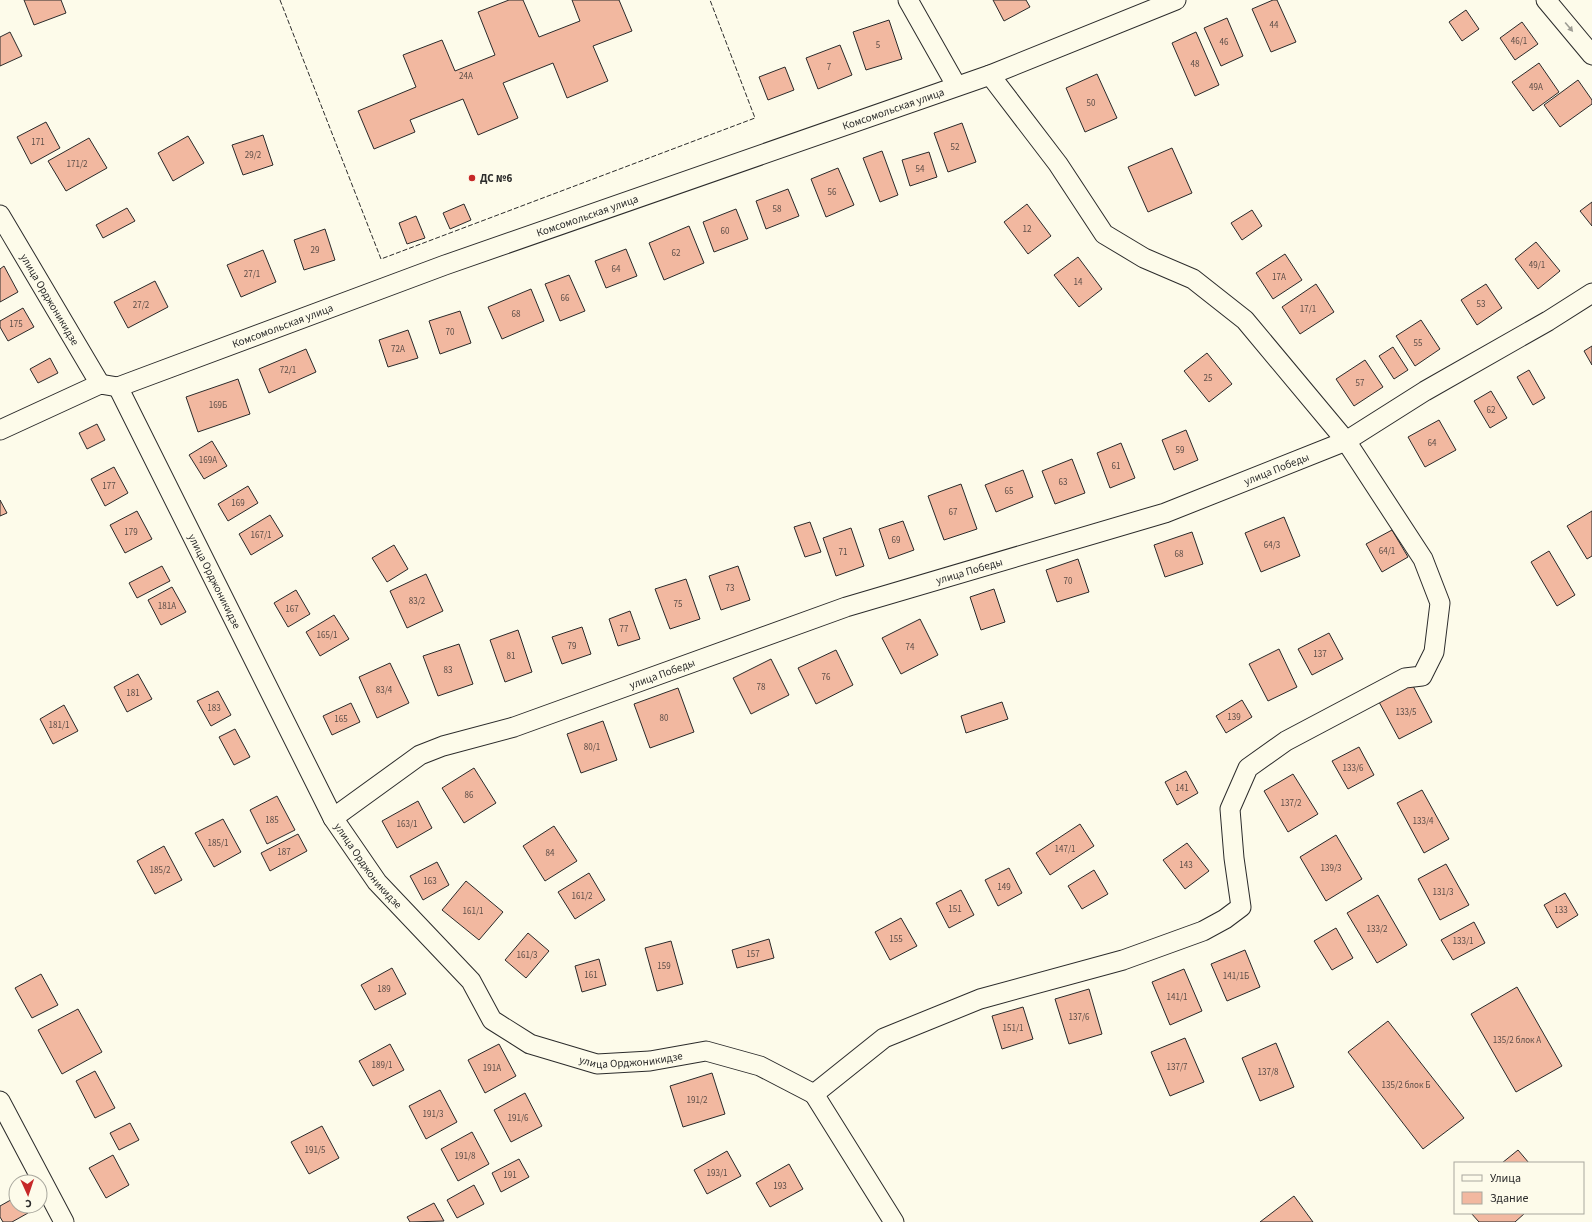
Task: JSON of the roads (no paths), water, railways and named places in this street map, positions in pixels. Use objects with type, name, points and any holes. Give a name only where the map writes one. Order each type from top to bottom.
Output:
[{"type":"street","points":[[908,0],[956,85]]},
{"type":"street","name":"Комсомольская улица","points":[[118,388],[445,265],[956,85],[990,75],[1176,0]]},
{"type":"street","points":[[1546,0],[1592,55]]},
{"type":"street","points":[[894,1222],[814,1094],[884,1038],[980,998],[1123,960],[1203,931],[1225,919],[1241,907],[1234,858],[1230,809],[1248,768],[1286,741],[1405,678],[1422,676],[1434,652],[1440,603],[1423,559],[1346,441],[1246,320],[1193,279],[1144,258],[1104,234],[1058,164],[990,75]]},
{"type":"street","name":"улица Орджоникидзе","points":[[0,215],[100,384]]},
{"type":"street","name":"улица Победы","points":[[333,818],[420,755],[443,746],[514,727],[846,607],[1165,513],[1346,441],[1424,391],[1548,321],[1592,293]]},
{"type":"street","points":[[0,430],[100,384],[118,388]]},
{"type":"street","name":"улица Орджоникидзе","points":[[118,388],[333,818],[377,882],[471,980],[492,1020],[530,1044],[597,1064],[650,1061],[706,1051],[760,1066],[814,1094]]},
{"type":"street","points":[[0,1101],[64,1222]]},
{"type":"place","name":"ДС №6","points":[[472,178]]}]
